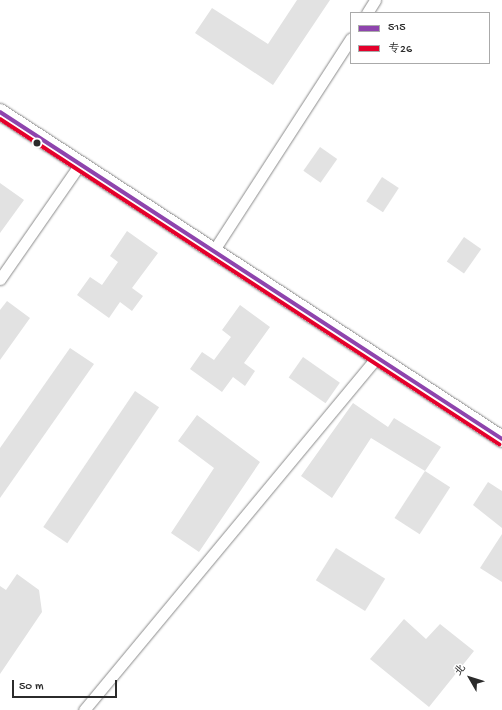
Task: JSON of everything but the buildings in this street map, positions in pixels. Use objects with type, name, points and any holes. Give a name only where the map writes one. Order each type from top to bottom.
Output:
[{"type":"street","points":[[368,12],[375,0]]},
{"type":"street","points":[[214,250],[350,40]]},
{"type":"street","points":[[0,112],[502,439]]},
{"type":"street","points":[[0,279],[80,164]]},
{"type":"street","points":[[84,710],[377,357]]},
{"type":"transit line","name":"515","points":[[0,112],[502,439]]},
{"type":"transit line","name":"专26","points":[[0,119],[499,444]]}]
